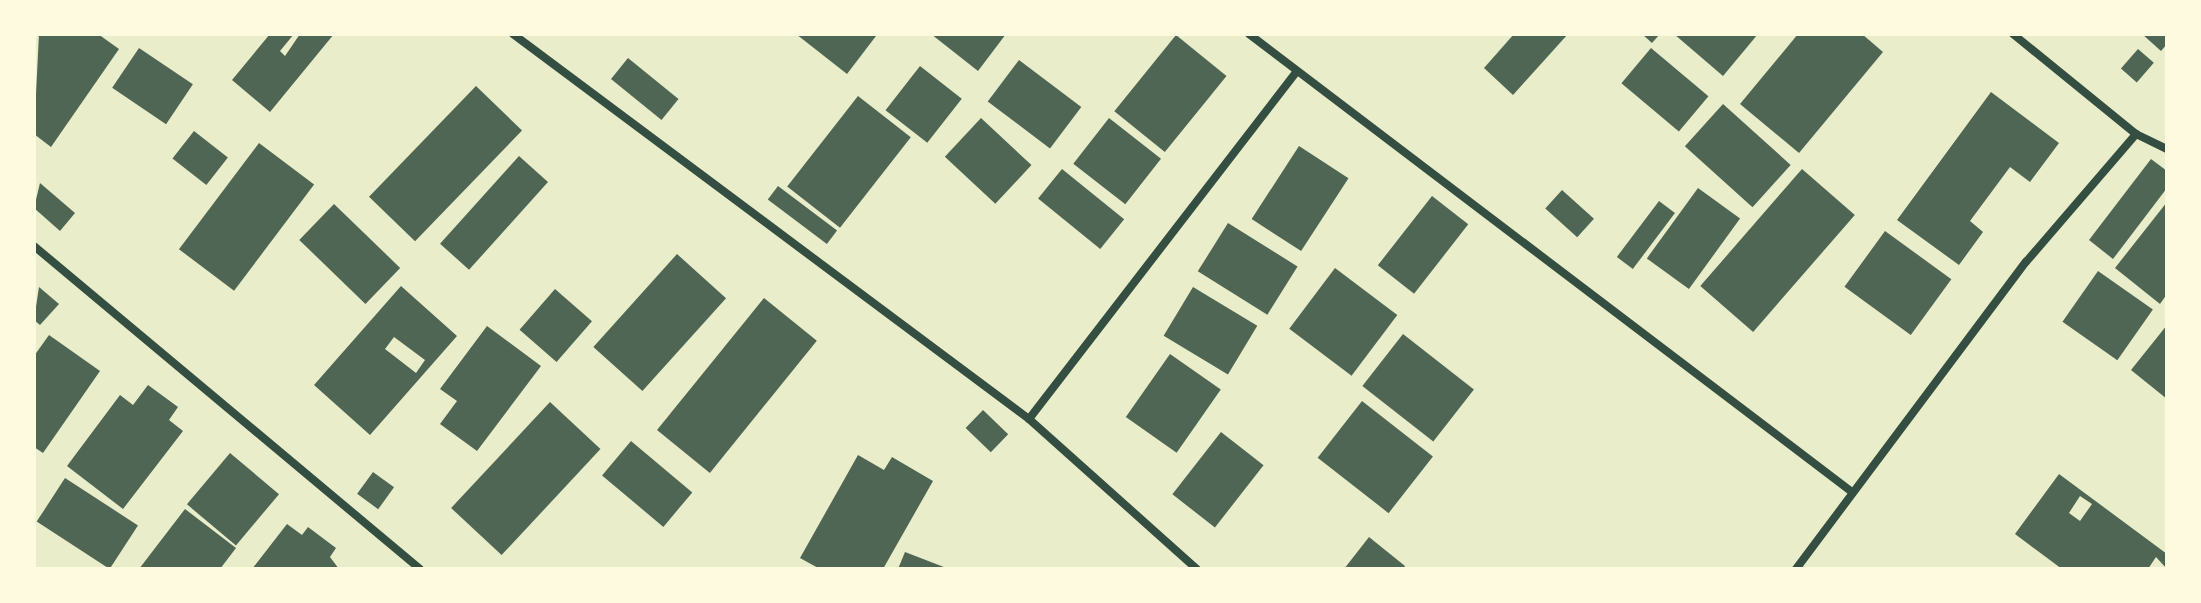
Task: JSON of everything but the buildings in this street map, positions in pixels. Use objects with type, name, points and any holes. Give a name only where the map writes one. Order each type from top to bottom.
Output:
[{"type":"street","points":[[513,34],[1029,419],[1197,569]]},
{"type":"street","points":[[1249,34],[1852,492]]},
{"type":"street","points":[[2013,34],[2136,134],[2167,149]]},
{"type":"street","points":[[1029,419],[1297,71]]},
{"type":"street","points":[[1796,569],[2026,262],[2136,134]]},
{"type":"street","points":[[34,246],[420,569]]}]
